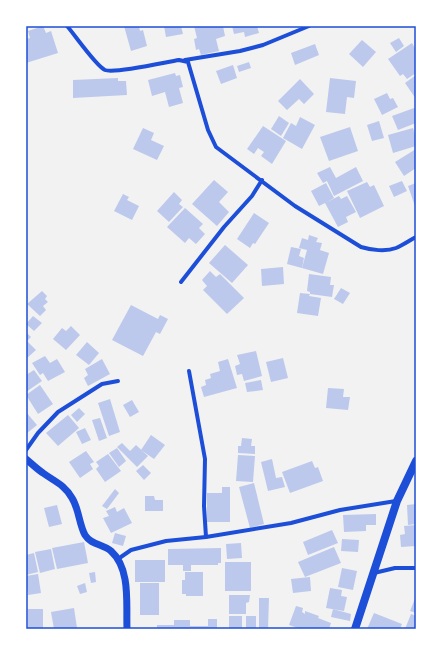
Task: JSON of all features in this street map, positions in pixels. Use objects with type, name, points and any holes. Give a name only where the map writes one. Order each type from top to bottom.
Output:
[{"type":"main road","points":[[355,629],[387,528],[397,501],[416,461]]},
{"type":"street","points":[[66,26],[94,60],[107,71],[240,51],[264,45],[309,26]]},
{"type":"street","points":[[184,60],[189,64],[208,130],[216,147],[295,206],[361,247],[372,250],[392,250],[416,237]]},
{"type":"street","points":[[181,282],[224,227],[252,196],[262,180]]},
{"type":"street","points":[[189,371],[205,459],[204,506],[206,537]]},
{"type":"street","points":[[26,450],[38,433],[58,412],[102,384],[118,381]]},
{"type":"street","points":[[26,459],[64,487],[73,498],[86,536],[93,542],[104,546],[111,551],[118,559],[124,571],[126,629]]},
{"type":"street","points":[[118,559],[131,550],[166,541],[206,537],[291,523],[340,510],[397,501]]},
{"type":"street","points":[[374,573],[394,568],[416,568]]},
{"type":"building","points":[[43,26],[46,33],[51,31],[58,53],[26,63],[26,39],[30,38],[28,31]]},
{"type":"building","points":[[124,26],[139,26],[140,31],[143,30],[147,46],[131,51]]},
{"type":"building","points":[[164,26],[181,26],[183,34],[166,37]]},
{"type":"building","points":[[194,26],[223,26],[225,36],[216,39],[219,51],[201,55],[199,49],[196,50],[194,39],[197,38]]},
{"type":"building","points":[[232,26],[257,26],[259,33],[245,37],[244,32],[234,34]]},
{"type":"building","points":[[399,38],[404,46],[396,52],[390,43]]},
{"type":"building","points":[[362,40],[376,52],[363,67],[349,54]]},
{"type":"building","points":[[412,43],[416,50],[416,73],[407,79],[403,74],[400,76],[388,59]]},
{"type":"building","points":[[315,44],[319,55],[295,65],[291,53]]},
{"type":"building","points":[[249,62],[251,68],[239,72],[237,66]]},
{"type":"building","points":[[233,65],[237,78],[221,84],[216,71]]},
{"type":"building","points":[[175,73],[176,76],[180,75],[183,87],[179,88],[183,103],[169,107],[165,92],[152,96],[148,80]]},
{"type":"building","points":[[416,75],[416,99],[405,83]]},
{"type":"building","points":[[118,78],[118,81],[126,81],[127,95],[73,98],[73,80]]},
{"type":"building","points":[[330,78],[356,81],[354,98],[347,97],[345,114],[326,112]]},
{"type":"building","points":[[300,79],[314,94],[304,104],[299,99],[287,110],[278,101]]},
{"type":"building","points":[[387,93],[390,99],[393,98],[398,107],[382,115],[374,99]]},
{"type":"building","points":[[414,108],[416,112],[416,123],[398,130],[392,116]]},
{"type":"building","points":[[279,116],[289,123],[281,136],[271,129]]},
{"type":"building","points":[[300,117],[315,125],[302,149],[283,138],[291,123],[296,126]]},
{"type":"building","points":[[379,121],[384,138],[372,141],[367,125]]},
{"type":"building","points":[[263,126],[286,141],[272,164],[261,156],[264,152],[258,148],[254,154],[247,149]]},
{"type":"building","points":[[350,127],[358,151],[329,161],[320,137]]},
{"type":"building","points":[[143,128],[154,133],[151,140],[164,146],[157,160],[133,149]]},
{"type":"building","points":[[413,128],[416,138],[416,146],[393,153],[388,135]]},
{"type":"building","points":[[416,149],[416,168],[404,176],[395,162]]},
{"type":"building","points":[[330,167],[336,178],[356,167],[363,181],[334,196],[327,181],[323,183],[317,173]]},
{"type":"building","points":[[214,180],[228,192],[219,202],[229,212],[217,226],[192,204]]},
{"type":"building","points":[[402,181],[407,191],[394,197],[389,186]]},
{"type":"building","points":[[367,182],[370,187],[374,185],[384,206],[360,218],[347,191]]},
{"type":"building","points":[[326,183],[334,198],[327,202],[339,196],[341,199],[347,196],[356,212],[346,217],[348,222],[338,227],[325,203],[319,206],[311,191]]},
{"type":"building","points":[[416,183],[416,209],[408,186]]},
{"type":"building","points":[[174,192],[182,200],[179,204],[183,207],[169,222],[157,211]]},
{"type":"building","points":[[123,194],[129,197],[127,200],[139,206],[132,220],[114,211]]},
{"type":"building","points":[[185,208],[203,224],[199,228],[205,234],[196,244],[189,238],[185,243],[167,227]]},
{"type":"building","points":[[254,213],[269,223],[255,244],[253,243],[250,248],[237,239]]},
{"type":"building","points":[[309,235],[318,238],[316,242],[322,243],[320,250],[329,253],[323,274],[302,268],[307,250],[299,248],[302,238],[308,240]]},
{"type":"building","points":[[225,245],[248,265],[232,283],[209,263]]},
{"type":"building","points":[[291,247],[301,249],[299,256],[304,258],[302,268],[287,264]]},
{"type":"building","points":[[283,267],[284,284],[262,286],[261,269]]},
{"type":"building","points":[[210,271],[216,277],[220,274],[244,298],[227,314],[203,290],[207,286],[202,280]]},
{"type":"building","points":[[309,274],[331,277],[330,285],[334,285],[332,297],[310,294],[310,292],[307,291]]},
{"type":"building","points":[[341,288],[350,293],[343,304],[334,299]]},
{"type":"building","points":[[42,291],[47,296],[45,299],[48,302],[43,306],[46,310],[40,316],[27,304]]},
{"type":"building","points":[[300,293],[310,294],[309,296],[321,298],[318,316],[297,313]]},
{"type":"building","points":[[131,305],[158,319],[160,315],[168,319],[160,334],[156,332],[143,356],[112,340]]},
{"type":"building","points":[[33,316],[42,323],[34,331],[26,324]]},
{"type":"building","points":[[71,326],[80,335],[66,350],[53,339],[62,328],[66,331]]},
{"type":"building","points":[[26,332],[31,337],[27,341],[36,350],[26,359]]},
{"type":"building","points":[[87,342],[99,353],[89,365],[76,355]]},
{"type":"building","points":[[256,351],[262,376],[244,381],[242,374],[237,375],[235,366],[240,364],[237,355]]},
{"type":"building","points":[[45,356],[50,363],[57,359],[65,372],[48,381],[43,373],[40,375],[32,363]]},
{"type":"building","points":[[283,358],[288,378],[271,382],[266,362]]},
{"type":"building","points":[[102,359],[110,374],[88,386],[84,378],[88,375],[85,369]]},
{"type":"building","points":[[228,359],[237,388],[204,397],[201,387],[206,385],[205,380],[211,378],[210,374],[220,371],[218,362]]},
{"type":"building","points":[[34,370],[42,381],[26,392],[26,375]]},
{"type":"building","points":[[261,380],[263,390],[247,392],[245,383]]},
{"type":"building","points":[[40,385],[53,404],[38,414],[26,395]]},
{"type":"building","points":[[328,388],[344,389],[343,397],[350,397],[348,410],[326,408]]},
{"type":"building","points":[[110,399],[120,432],[109,436],[98,403]]},
{"type":"building","points":[[132,400],[139,412],[130,417],[123,405]]},
{"type":"building","points":[[79,408],[85,414],[77,422],[71,415]]},
{"type":"building","points":[[26,412],[37,425],[26,434]]},
{"type":"building","points":[[68,415],[79,428],[58,446],[46,433]]},
{"type":"building","points":[[100,418],[107,438],[99,441],[92,420]]},
{"type":"building","points":[[85,428],[91,440],[82,444],[76,432]]},
{"type":"building","points":[[151,435],[165,445],[154,459],[141,450]]},
{"type":"building","points":[[242,438],[252,439],[251,446],[255,446],[255,454],[238,453],[238,446],[241,446]]},
{"type":"building","points":[[122,443],[130,451],[136,445],[148,456],[137,467],[117,447]]},
{"type":"building","points":[[117,448],[126,461],[119,467],[109,453]]},
{"type":"building","points":[[86,451],[94,462],[90,464],[93,469],[80,478],[69,462]]},
{"type":"building","points":[[108,454],[121,471],[105,482],[96,469],[99,466],[96,462]]},
{"type":"building","points":[[238,455],[255,456],[253,482],[236,481]]},
{"type":"building","points":[[272,459],[276,478],[282,477],[285,487],[268,491],[261,462]]},
{"type":"building","points":[[312,461],[315,468],[318,467],[323,481],[290,493],[282,472]]},
{"type":"building","points":[[143,465],[151,473],[144,480],[136,471]]},
{"type":"building","points":[[254,483],[264,524],[250,528],[239,487]]},
{"type":"building","points":[[222,487],[230,487],[230,522],[207,522],[207,493],[222,493]]},
{"type":"building","points":[[115,489],[119,493],[107,509],[102,506]]},
{"type":"building","points":[[145,496],[154,496],[155,500],[163,500],[163,511],[145,511]]},
{"type":"building","points":[[416,504],[416,524],[408,525],[407,505]]},
{"type":"building","points":[[57,505],[62,524],[49,527],[44,508]]},
{"type":"building","points":[[115,507],[117,512],[124,508],[132,523],[111,533],[103,518],[109,516],[106,511]]},
{"type":"building","points":[[376,514],[376,525],[366,525],[366,531],[344,532],[343,515]]},
{"type":"building","points":[[416,525],[416,546],[401,547],[400,535],[405,534],[404,526]]},
{"type":"building","points":[[332,530],[338,543],[308,555],[303,542]]},
{"type":"building","points":[[115,533],[126,536],[123,546],[112,543]]},
{"type":"building","points":[[342,539],[359,540],[358,552],[341,551]]},
{"type":"building","points":[[84,542],[88,563],[57,569],[52,548]]},
{"type":"building","points":[[241,543],[242,558],[227,559],[226,544]]},
{"type":"building","points":[[334,547],[341,563],[305,577],[298,562]]},
{"type":"building","points":[[221,548],[221,563],[218,563],[218,565],[191,565],[191,571],[183,571],[183,565],[168,565],[168,549]]},
{"type":"building","points":[[51,549],[55,569],[40,573],[35,552]]},
{"type":"building","points":[[34,553],[38,572],[26,575],[26,555]]},
{"type":"building","points":[[135,560],[165,560],[165,582],[135,582]]},
{"type":"building","points":[[225,562],[251,562],[251,591],[225,591]]},
{"type":"building","points":[[342,568],[357,571],[353,590],[338,587]]},
{"type":"building","points":[[95,572],[96,582],[91,583],[89,573]]},
{"type":"building","points":[[185,572],[203,572],[203,596],[186,596],[186,594],[182,594],[182,580],[185,580]]},
{"type":"building","points":[[38,574],[41,593],[28,595],[26,576]]},
{"type":"building","points":[[310,577],[311,591],[293,593],[291,579]]},
{"type":"building","points":[[85,583],[87,592],[80,594],[77,586]]},
{"type":"building","points":[[140,583],[159,583],[159,615],[140,615]]},
{"type":"building","points":[[330,588],[342,590],[341,596],[347,597],[344,611],[326,608]]},
{"type":"building","points":[[229,595],[250,595],[249,602],[246,603],[246,614],[229,614]]},
{"type":"building","points":[[416,596],[416,613],[410,611]]},
{"type":"building","points":[[259,598],[269,598],[268,629],[259,629]]},
{"type":"building","points":[[296,606],[303,608],[302,612],[305,614],[305,611],[319,616],[318,618],[331,623],[329,629],[301,629],[289,625]]},
{"type":"building","points":[[74,608],[77,628],[54,629],[51,612]]},
{"type":"building","points":[[28,609],[43,609],[43,629],[28,629]]},
{"type":"building","points":[[333,609],[351,614],[350,621],[331,617]]},
{"type":"building","points":[[374,613],[402,624],[400,629],[367,629]]},
{"type":"building","points":[[411,614],[416,616],[416,629],[405,629]]},
{"type":"building","points":[[229,616],[242,616],[242,629],[229,629]]},
{"type":"building","points":[[246,616],[256,616],[256,629],[246,629]]},
{"type":"building","points":[[208,619],[217,619],[217,629],[157,629],[157,625],[174,625],[174,620],[190,620],[190,626],[208,626]]}]
